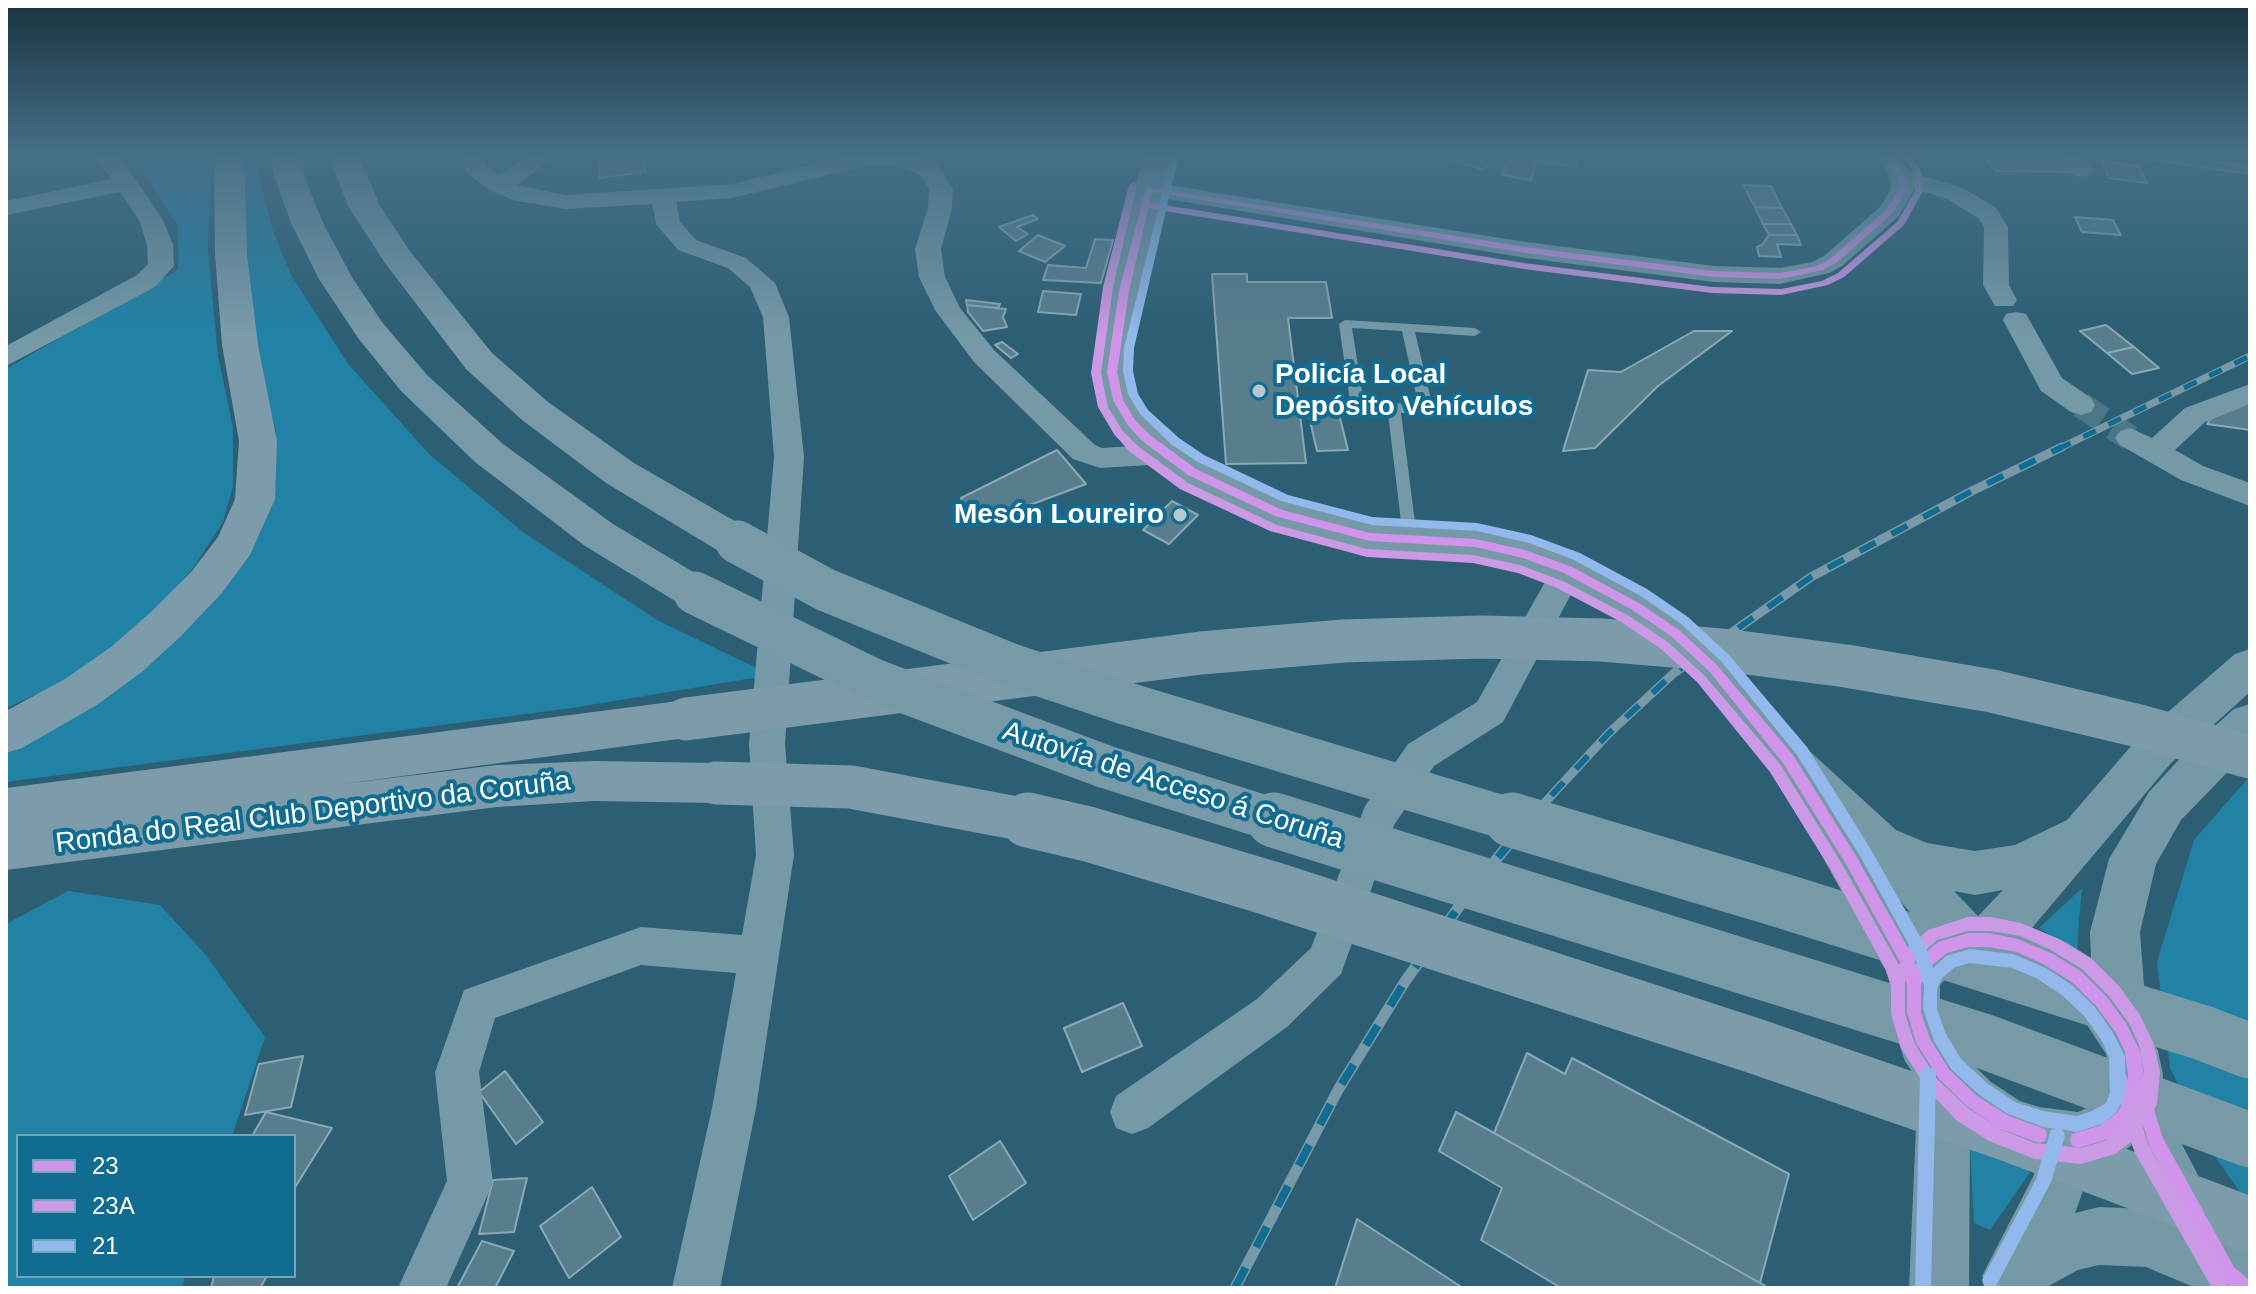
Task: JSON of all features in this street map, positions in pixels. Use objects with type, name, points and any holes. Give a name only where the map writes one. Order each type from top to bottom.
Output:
[{"type":"highway","points":[[6,734],[81,692],[127,659],[166,624],[207,582],[235,544],[255,499],[258,441],[240,345],[230,215]]},
{"type":"highway","name":"Autovía de Acceso á Coruña","points":[[304,215],[336,279],[370,330],[414,383],[501,462],[599,535],[695,593],[776,635],[876,681],[1106,767],[1983,1041],[2250,1140]]},
{"type":"highway","points":[[370,215],[397,256],[479,361],[535,411],[620,473],[826,590],[1011,665],[1128,704],[1780,900],[2203,1033],[2250,1051]]},
{"type":"highway","name":"Ronda do Real Club Deportivo da Coruña","points":[[6,809],[1248,649],[1358,640],[1481,637],[1602,640],[1732,651],[1832,664],[1992,691],[2139,726],[2250,757]]},
{"type":"highway","name":"Ronda do Real Club Deportivo da Coruña","points":[[6,848],[497,786],[594,781],[851,787],[997,812],[1088,834],[1269,888],[1755,1046],[2009,1134],[2241,1262]]},
{"type":"street","points":[[6,357],[133,289],[161,266],[160,245],[148,215]]},
{"type":"street","points":[[666,215],[668,224],[687,245],[737,263],[762,283],[776,317],[789,457],[767,744],[775,855],[734,1108],[696,1288]]},
{"type":"street","points":[[937,215],[930,236],[928,261],[939,294],[984,356],[1071,443],[1100,458],[1165,454]]},
{"type":"street","points":[[1143,215],[1113,346],[1112,372],[1118,400],[1131,422],[1165,454],[1203,478],[1279,513],[1338,531],[1475,543],[1525,554],[1568,570],[1635,606],[1675,633],[1713,668],[1788,759],[1979,940]]},
{"type":"street","points":[[1309,215],[1482,244],[1751,277],[1801,273],[1833,261],[1885,215]]},
{"type":"street","points":[[1989,215],[1996,227],[1996,285],[2051,384],[2081,405]]},
{"type":"street","points":[[2250,393],[2195,415],[2142,445],[2192,473],[2250,495]]},
{"type":"street","points":[[1132,1112],[1272,1013],[1327,960],[1378,818],[1421,755],[1490,712],[1568,570]]},
{"type":"street","points":[[1979,940],[2088,830],[2155,750],[2250,666]]},
{"type":"street","points":[[1788,759],[1851,860],[1907,960],[1914,985],[1914,1012],[1921,1033],[1944,1074],[1972,1101],[2004,1122],[2039,1135],[2075,1140],[2103,1133],[2123,1119],[2134,1099],[2115,932],[2133,859],[2165,806],[2202,766],[2250,722]]},
{"type":"street","points":[[1877,843],[1924,864],[1975,873],[2022,865],[2088,830]]},
{"type":"street","points":[[1914,985],[1924,963],[1943,947],[1979,940],[2018,946],[2077,977],[2101,1001],[2128,1051],[2155,1139],[2241,1262]]},
{"type":"street","points":[[422,1288],[470,1183],[457,1072],[479,1004],[641,946],[759,956]]},
{"type":"street","points":[[1939,1288],[1944,1074]]},
{"type":"street","points":[[2075,1140],[2142,1193],[2241,1262]]},
{"type":"street","points":[[2008,1281],[2058,1188],[2075,1140]]},
{"type":"street","points":[[2008,1281],[2069,1244],[2099,1236],[2146,1238],[2241,1262]]},
{"type":"lane","points":[[1408,327],[1426,408],[1358,409],[1345,324],[1408,327],[1475,332]]},
{"type":"lane","points":[[1394,408],[1410,538]]},
{"type":"shaded area","points":[[171,215],[209,215],[208,250],[218,355],[233,428],[233,487],[223,522],[194,567],[149,619],[75,677],[6,708],[6,369],[178,270],[178,226]]},
{"type":"shaded area","points":[[241,215],[269,215],[291,275],[348,364],[430,455],[523,532],[657,620],[771,675],[572,708],[6,782],[6,748],[116,686],[195,622],[260,534],[272,490],[276,432],[260,370],[243,266]]},
{"type":"shaded area","points":[[2250,776],[2250,1206],[2211,1151],[2170,1068],[2157,962],[2194,840]]},
{"type":"shaded area","points":[[2082,888],[2079,919],[2077,952],[2039,928]]},
{"type":"shaded area","points":[[68,891],[160,905],[205,954],[265,1037],[233,1134],[16,1134],[16,1278],[184,1278],[182,1288],[6,1288],[6,924]]},
{"type":"shaded area","points":[[1970,1147],[2031,1171],[1990,1230],[1974,1223]]},
{"type":"building","points":[[1032,215],[1038,219],[1017,227],[1028,234],[1016,241],[999,227]]},
{"type":"building","points":[[1759,215],[1786,215],[1791,224],[1763,224]]},
{"type":"building","points":[[2075,217],[2113,220],[2121,235],[2082,232]]},
{"type":"building","points":[[1763,224],[1791,224],[1797,235],[1769,235]]},
{"type":"building","points":[[1038,235],[1065,246],[1045,262],[1019,251]]},
{"type":"building","points":[[1769,235],[1797,235],[1801,245],[1777,244],[1781,257],[1759,256],[1757,247]]},
{"type":"building","points":[[1095,239],[1113,240],[1101,283],[1043,280],[1048,265],[1086,268]]},
{"type":"building","name":"Policía Local Depósito Vehículos","points":[[1212,274],[1247,274],[1247,282],[1326,282],[1332,318],[1288,318],[1306,463],[1226,464]]},
{"type":"building","points":[[1043,291],[1081,294],[1076,315],[1038,312]]},
{"type":"building","points":[[966,300],[1000,304],[998,308],[967,305]]},
{"type":"building","points":[[967,305],[1006,309],[1003,317],[1007,327],[983,331],[968,312]]},
{"type":"building","points":[[2106,325],[2134,347],[2107,353],[2080,331]]},
{"type":"building","points":[[1694,331],[1732,331],[1658,386],[1595,448],[1563,451],[1588,370],[1621,372]]},
{"type":"building","points":[[1002,342],[1018,354],[1011,358],[995,345]]},
{"type":"building","points":[[2134,347],[2159,368],[2132,374],[2107,353]]},
{"type":"building","points":[[1336,402],[1348,450],[1317,451],[1306,403]]},
{"type":"building","points":[[2250,403],[2250,430],[2207,424],[2214,414]]},
{"type":"building","points":[[1057,450],[1086,484],[974,526],[961,498]]},
{"type":"building","points":[[1172,501],[1198,515],[1169,544],[1143,530]]},
{"type":"building","points":[[1123,1003],[1142,1046],[1082,1072],[1064,1028]]},
{"type":"building","points":[[1527,1053],[1565,1074],[1572,1058],[1789,1174],[1760,1283],[1494,1133]]},
{"type":"building","points":[[303,1056],[291,1107],[245,1115],[259,1064]]},
{"type":"building","points":[[505,1071],[543,1122],[516,1144],[479,1092]]},
{"type":"building","points":[[266,1112],[332,1128],[296,1186],[296,1134],[253,1134]]},
{"type":"building","points":[[1456,1112],[1769,1288],[1561,1288],[1481,1240],[1502,1188],[1439,1151]]},
{"type":"building","points":[[1000,1141],[1026,1183],[973,1220],[949,1176]]},
{"type":"building","points":[[527,1178],[514,1232],[479,1234],[493,1180]]},
{"type":"building","points":[[592,1187],[621,1237],[569,1278],[540,1226]]},
{"type":"building","points":[[1357,1219],[1463,1288],[1335,1288]]},
{"type":"building","points":[[482,1241],[514,1251],[495,1288],[457,1288]]},
{"type":"building","points":[[214,1278],[266,1278],[260,1288],[211,1288]]},
{"type":"tunnel","points":[[2081,405],[2130,438]]},
{"type":"railway","points":[[2058,449],[2250,356]]},
{"type":"railway","points":[[1527,822],[1609,733],[1674,673],[1811,577],[2062,447]]},
{"type":"railway","points":[[1235,1288],[1338,1090],[1406,980],[1474,886],[1529,820]]},
{"type":"transit line","name":"23A","points":[[1126,215],[1108,287],[1096,373],[1103,407],[1118,432],[1134,449],[1184,486],[1274,528],[1367,553],[1473,559],[1520,569],[1561,585],[1627,620],[1665,646],[1701,679],[1775,768],[1837,868],[1892,966],[1899,989]]},
{"type":"transit line","name":"23","points":[[1143,215],[1124,291],[1112,372],[1118,400],[1131,422],[1146,438],[1192,472],[1279,513],[1370,537],[1475,543],[1525,554],[1568,570],[1635,606],[1675,633],[1713,668],[1788,759],[1851,860],[1907,960],[1914,985]]},
{"type":"transit line","name":"21","points":[[1161,215],[1129,348],[1128,371],[1133,394],[1144,412],[1175,441],[1200,458],[1285,498],[1372,521],[1477,527],[1531,539],[1576,556],[1643,592],[1684,620],[1725,658],[1802,751],[1865,852],[1921,952],[1929,981]]},
{"type":"transit line","name":"23A","points":[[1210,215],[1524,266],[1712,290],[1781,292],[1825,283],[1841,275],[1901,223],[1905,215]]},
{"type":"transit line","name":"23","points":[[1312,215],[1526,250],[1714,274],[1780,276],[1820,268],[1833,261],[1885,215]]},
{"type":"transit line","name":"23A","points":[[1968,924],[1991,924],[2021,930],[2054,944],[2087,964],[2114,991],[2135,1020],[2146,1044],[2152,1072],[2149,1104],[2133,1131],[2109,1148],[2081,1156],[2035,1151],[1995,1135],[1962,1114],[1932,1084],[1909,1048],[1898,1014],[1898,982],[1911,954],[1933,935],[1968,924]]},
{"type":"transit line","name":"23","points":[[2039,1135],[2004,1122],[1972,1101],[1944,1074],[1924,1043],[1914,1012],[1914,985],[1924,963],[1943,947],[1968,940],[1989,940],[2018,946],[2048,959],[2077,977],[2101,1001],[2121,1028],[2132,1051],[2136,1075],[2134,1099],[2123,1119],[2103,1133],[2078,1140]]},
{"type":"transit line","name":"21","points":[[1970,956],[2013,961],[2041,973],[2067,990],[2089,1011],[2117,1056],[2118,1094],[2111,1108],[2096,1118],[2077,1124],[2043,1119],[2011,1108],[1982,1088],[1956,1064],[1939,1036],[1930,1009],[1930,988],[1937,973],[1951,961],[1970,956]]},
{"type":"transit line","name":"21","points":[[1923,1288],[1928,1074]]},
{"type":"transit line","name":"23","points":[[2136,1075],[2155,1139],[2228,1273],[2245,1288]]},
{"type":"transit line","name":"23A","points":[[2121,1080],[2141,1147],[2221,1288]]},
{"type":"transit line","name":"21","points":[[1990,1280],[2043,1182],[2057,1136]]},
{"type":"place","name":"Policía Local Depósito Vehículos","points":[[1259,391]]},
{"type":"place","name":"Mesón Loureiro","points":[[1180,515]]}]
